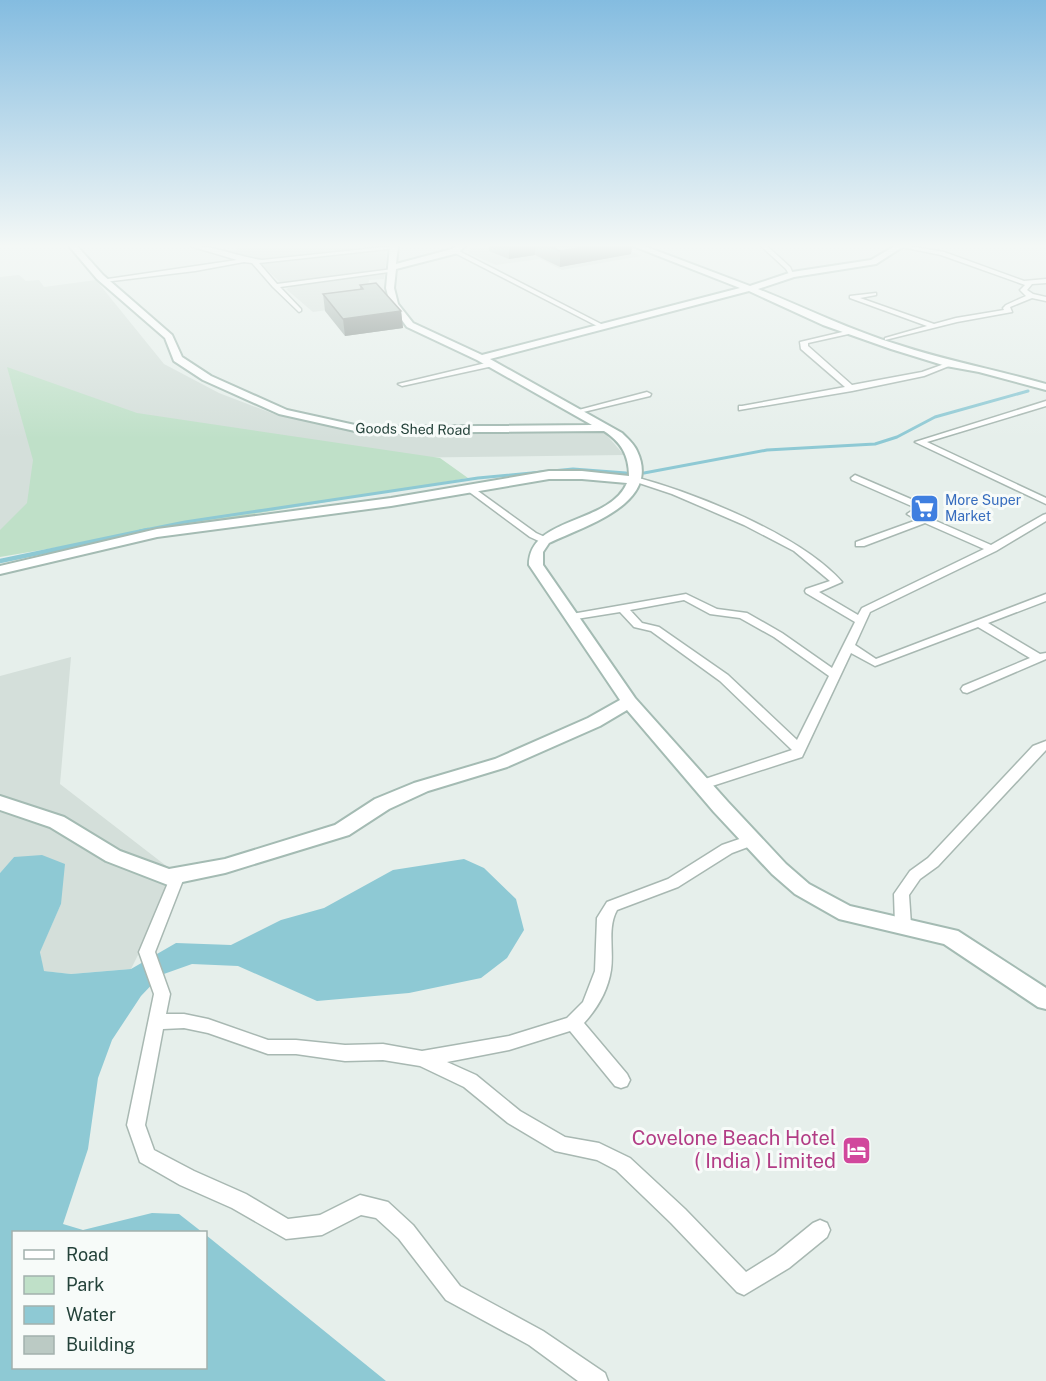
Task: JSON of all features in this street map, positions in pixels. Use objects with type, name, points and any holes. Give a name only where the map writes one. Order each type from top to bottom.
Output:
[{"type":"street","name":"Goods Shed Road","points":[[138,310],[169,338],[178,359],[207,378],[283,412],[338,426],[364,430],[603,428]]},
{"type":"street","points":[[399,310],[410,325],[486,361],[618,435],[631,451],[635,480],[628,496],[606,511],[544,540],[536,552],[536,565],[629,702],[751,840],[802,889],[826,904],[866,918],[950,936],[1046,1000]]},
{"type":"street","points":[[573,310],[603,327]]},
{"type":"street","points":[[402,384],[667,310]]},
{"type":"street","points":[[797,310],[851,332],[1046,387]]},
{"type":"street","points":[[808,310],[950,364],[980,369]]},
{"type":"street","points":[[890,310],[933,326]]},
{"type":"street","points":[[883,340],[933,326],[1009,310]]},
{"type":"street","points":[[851,332],[804,342],[804,347],[852,389]]},
{"type":"street","points":[[742,408],[924,374],[950,364]]},
{"type":"street","points":[[575,412],[647,394]]},
{"type":"street","points":[[1046,403],[919,442],[1046,501]]},
{"type":"street","points":[[0,570],[157,533],[391,502],[549,475],[582,475],[635,480],[675,492],[747,523],[798,549],[837,582],[810,591],[861,621]]},
{"type":"street","points":[[855,478],[924,508],[912,514],[992,549]]},
{"type":"street","points":[[471,489],[526,530],[544,540]]},
{"type":"street","points":[[701,785],[797,754],[866,610],[992,549],[1046,517]]},
{"type":"street","points":[[860,544],[925,520]]},
{"type":"street","points":[[570,617],[686,597],[714,612],[743,615],[778,635],[835,675]]},
{"type":"street","points":[[849,646],[875,663],[1046,597]]},
{"type":"street","points":[[623,608],[638,625],[654,629],[724,678],[799,749]]},
{"type":"street","points":[[981,624],[1043,657]]},
{"type":"street","points":[[967,689],[1043,657]]},
{"type":"street","points":[[0,803],[57,822],[113,856],[168,877],[225,866],[342,830],[382,804],[421,787],[501,763],[594,722],[629,702]]},
{"type":"street","points":[[903,925],[901,894],[915,875],[933,862],[1038,749],[1046,745]]},
{"type":"street","points":[[422,1059],[509,1043],[573,1023],[590,1006],[603,971],[605,918],[612,906],[673,883],[727,849],[751,840]]},
{"type":"street","points":[[178,875],[147,952],[162,994],[136,1125],[147,1156],[186,1178],[239,1201],[286,1229],[322,1225],[360,1205],[381,1209],[406,1232],[453,1293],[536,1338],[597,1381]]},
{"type":"street","points":[[157,1022],[183,1021],[208,1026],[268,1047],[296,1047],[345,1053],[383,1052],[422,1059],[470,1081],[514,1117],[562,1145],[599,1152],[623,1164],[678,1216],[744,1285],[782,1261],[820,1230]]},
{"type":"street","points":[[573,1023],[621,1080]]},
{"type":"shaded area","points":[[0,310],[121,310],[164,364],[219,393],[274,414],[346,430],[379,433],[604,432],[624,455],[386,458],[44,490],[0,532]]},
{"type":"shaded area","points":[[71,657],[60,784],[178,875],[131,969],[71,974],[43,971],[40,951],[61,904],[14,857],[0,873],[0,676]]},
{"type":"green space","points":[[7,367],[137,413],[440,458],[468,478],[0,557],[0,530],[27,503],[33,460]]},
{"type":"water","points":[[42,855],[65,864],[61,904],[40,952],[44,971],[71,974],[131,969],[176,943],[231,945],[281,920],[324,908],[393,870],[464,859],[484,868],[516,899],[524,930],[507,958],[481,978],[409,993],[317,1001],[238,966],[192,964],[161,975],[141,996],[112,1040],[98,1078],[88,1149],[63,1224],[83,1230],[152,1213],[179,1214],[201,1231],[12,1231],[12,1369],[207,1369],[207,1236],[386,1381],[0,1381],[0,873],[14,857]]},
{"type":"building","points":[[336,310],[401,311],[343,319]]},
{"type":"waterway","points":[[644,473],[767,450],[875,444],[897,437],[935,417],[1028,391]]},
{"type":"waterway","points":[[140,531],[185,522],[478,478],[573,469],[626,473]]},
{"type":"waterway","points":[[0,561],[148,530]]},
{"type":"place","name":"More Super Market","points":[[924,508]]},
{"type":"place","name":"Covelone Beach Hotel ( India ) Limited","points":[[857,1150]]}]
